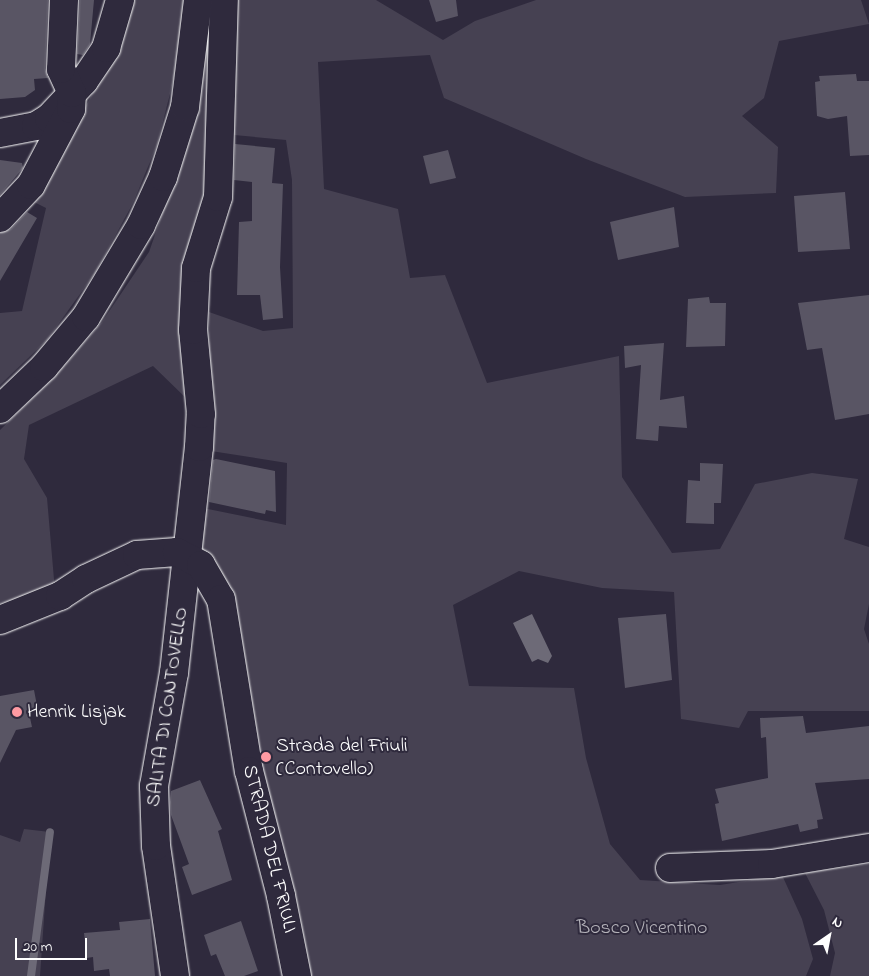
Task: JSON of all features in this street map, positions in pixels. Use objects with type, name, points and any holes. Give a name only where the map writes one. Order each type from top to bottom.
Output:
[{"type":"street","points":[[0,218],[19,201],[42,168],[71,109],[72,93],[61,69],[64,0]]},
{"type":"street","points":[[0,133],[36,126],[72,93],[106,48],[120,0]]},
{"type":"street","points":[[0,409],[44,367],[86,317],[141,225],[163,177],[185,107],[198,0]]},
{"type":"street","name":"SALITA DI CONTOVELLO","points":[[175,976],[153,812],[187,557],[201,414],[193,330],[196,268],[218,197],[224,0]]},
{"type":"street","points":[[0,620],[60,596],[86,579],[137,555],[162,552],[187,557]]},
{"type":"street","name":"STRADA DEL FRIULI","points":[[187,557],[201,565],[221,599],[249,771],[283,904],[297,976]]},
{"type":"street","points":[[670,868],[772,864],[869,848]]},
{"type":"green space","points":[[131,0],[184,0],[179,58],[157,145],[133,203],[95,273],[47,340],[0,385],[0,313],[22,311],[46,208],[34,202],[116,50]]},
{"type":"green space","points":[[208,0],[217,0],[212,133],[189,401],[153,366],[29,425],[24,459],[47,498],[55,591],[0,603],[0,430],[56,375],[102,322],[149,252],[200,105]]},
{"type":"green space","name":"Bosco Vicentino","points":[[236,0],[376,0],[443,40],[475,21],[536,0],[861,0],[869,24],[779,41],[764,98],[742,116],[778,147],[776,193],[685,197],[586,159],[444,98],[430,55],[318,62],[324,189],[398,209],[410,278],[445,275],[487,383],[619,356],[622,477],[672,553],[720,549],[755,484],[812,473],[858,479],[844,539],[869,547],[869,604],[864,629],[869,644],[869,711],[748,711],[739,728],[681,719],[674,592],[602,588],[519,571],[453,605],[469,686],[574,688],[586,758],[610,844],[640,880],[720,885],[782,875],[802,919],[813,959],[806,976],[306,976],[198,546],[203,508],[286,525],[287,463],[211,451],[209,312],[263,331],[293,328],[292,180],[286,140],[234,135]]},
{"type":"green space","points":[[24,829],[50,832],[40,976],[0,976],[0,835],[20,842]]},
{"type":"green space","points":[[869,864],[869,976],[830,976],[835,953],[824,910],[805,873]]},
{"type":"shaded area","points":[[532,614],[552,656],[548,663],[538,659],[532,662],[513,623]]},
{"type":"building","points":[[0,0],[48,0],[45,68],[48,78],[34,79],[35,90],[25,97],[0,99]]},
{"type":"building","points":[[80,0],[94,0],[90,44],[83,55],[77,54]]},
{"type":"building","points":[[429,0],[456,0],[458,16],[436,22]]},
{"type":"building","points":[[856,74],[857,81],[869,81],[869,155],[850,156],[847,116],[828,119],[817,116],[815,82],[820,81],[819,76]]},
{"type":"building","points":[[235,144],[275,148],[272,183],[283,184],[280,267],[283,318],[263,320],[260,295],[237,295],[239,222],[252,221],[252,182],[234,180]]},
{"type":"building","points":[[448,150],[456,178],[430,184],[423,156]]},
{"type":"building","points":[[0,160],[22,163],[23,168],[0,195]]},
{"type":"building","points":[[845,192],[850,249],[798,252],[794,196]]},
{"type":"building","points":[[674,207],[679,247],[618,260],[610,222]]},
{"type":"building","points":[[27,212],[37,218],[0,281],[0,233],[11,229]]},
{"type":"building","points":[[869,295],[869,414],[835,420],[822,348],[807,350],[798,303]]},
{"type":"building","points":[[709,297],[710,303],[726,303],[725,346],[686,347],[688,299]]},
{"type":"building","points":[[664,343],[660,400],[684,396],[687,428],[659,426],[658,441],[636,439],[641,365],[625,368],[624,346]]},
{"type":"building","points":[[216,459],[275,471],[276,512],[266,510],[265,514],[209,502],[213,460]]},
{"type":"building","points":[[700,463],[723,464],[721,503],[714,503],[714,524],[686,523],[688,480],[700,481]]},
{"type":"building","points":[[666,614],[672,680],[625,688],[618,618]]},
{"type":"building","name":"Henrik Lisjak","points":[[34,690],[38,711],[29,713],[32,727],[16,730],[0,763],[0,696]]},
{"type":"building","points":[[803,716],[806,733],[869,726],[869,779],[815,783],[823,819],[817,820],[818,828],[800,832],[798,824],[722,841],[715,804],[719,803],[715,789],[768,778],[766,737],[761,738],[760,718]]},
{"type":"building","points":[[200,780],[222,829],[218,831],[232,880],[192,895],[182,867],[189,864],[171,815],[170,802],[171,791]]},
{"type":"building","points":[[150,919],[155,976],[110,976],[109,969],[94,971],[93,957],[87,958],[84,933],[120,930],[119,922]]},
{"type":"building","points":[[241,921],[258,971],[244,976],[225,976],[216,954],[211,956],[204,935]]},
{"type":"waterway","points":[[31,976],[50,832]]},
{"type":"place","name":"Henrik Lisjak","points":[[17,712]]},
{"type":"place","name":"Strada del Friuli (Contovello)","points":[[266,757]]}]
